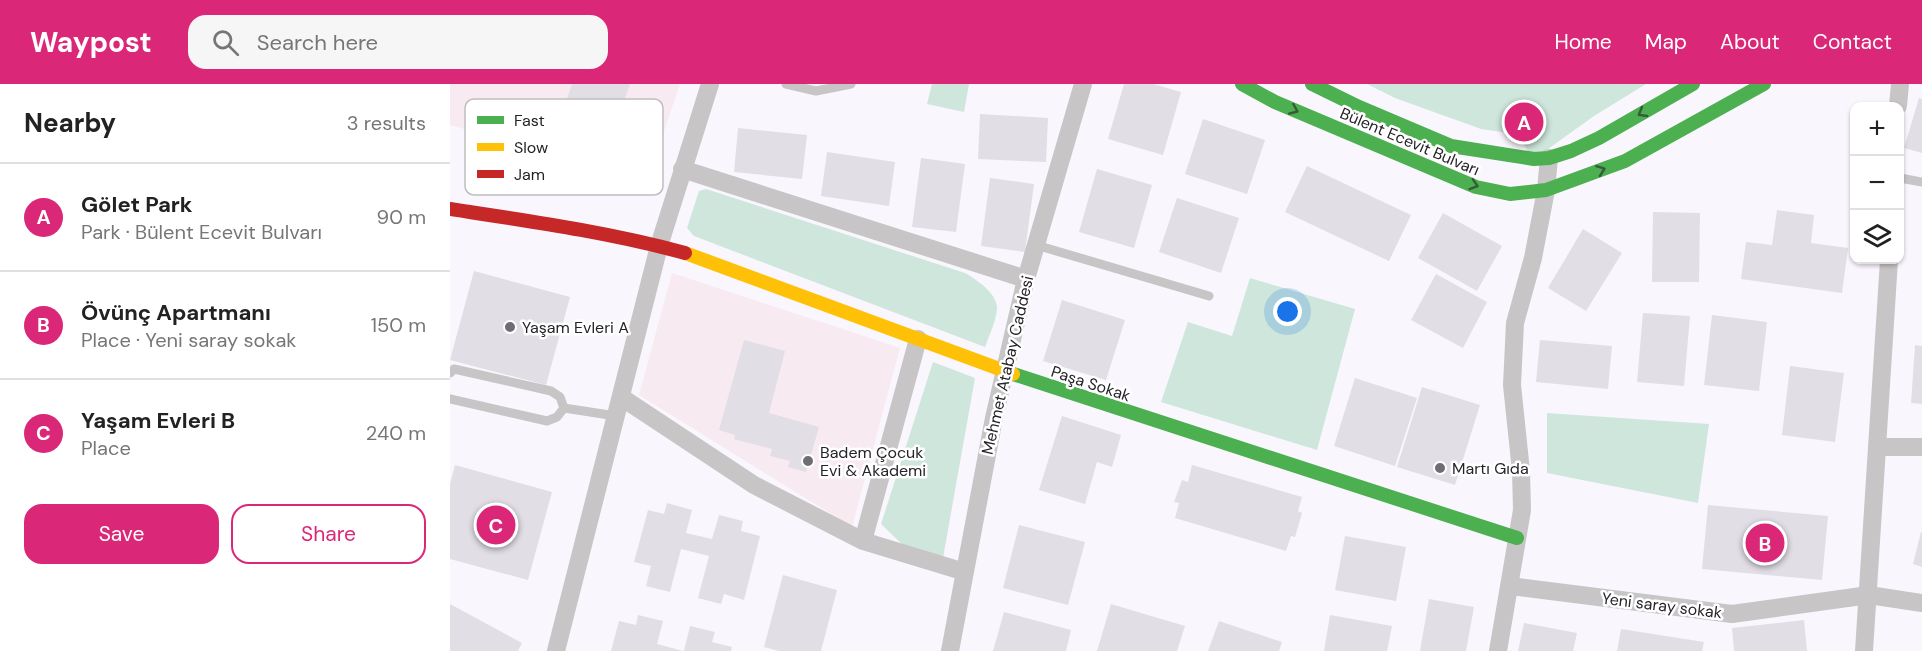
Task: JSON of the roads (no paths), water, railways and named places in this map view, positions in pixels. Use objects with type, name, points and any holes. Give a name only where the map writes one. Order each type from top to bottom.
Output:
[{"type":"street","points":[[556,651],[659,246],[710,84]]},
{"type":"street","name":"Mehmet Atabay Caddesi","points":[[950,651],[994,418],[1026,279],[1083,84]]},
{"type":"street","name":"Bülent Ecevit Bulvarı","points":[[1242,84],[1275,102],[1476,187],[1510,194],[1546,190],[1625,161],[1764,84]]},
{"type":"street","name":"Bülent Ecevit Bulvarı","points":[[1312,84],[1359,107],[1451,146],[1514,157],[1549,158],[1599,138],[1693,84]]},
{"type":"street","points":[[1898,102],[1900,84]]},
{"type":"street","points":[[1498,651],[1522,510],[1521,471],[1512,385],[1515,323],[1533,258],[1546,190],[1549,158]]},
{"type":"street","points":[[682,169],[1026,279]]},
{"type":"street","name":"Paşa Sokak","points":[[450,209],[659,246],[702,258],[1006,372],[1517,538]]},
{"type":"street","points":[[1864,651],[1889,264]]},
{"type":"street","points":[[863,541],[918,339]]},
{"type":"street","points":[[621,398],[754,485],[863,541],[965,572]]},
{"type":"street","points":[[1878,447],[1922,447]]},
{"type":"street","name":"Yeni saray sokak","points":[[1510,586],[1732,614],[1869,596],[1922,603]]},
{"type":"lane","points":[[786,84],[816,92],[851,84]]},
{"type":"lane","points":[[1904,179],[1922,182]]},
{"type":"lane","points":[[1036,245],[1209,296]]},
{"type":"lane","points":[[450,373],[454,369],[551,391],[560,397],[564,408]]},
{"type":"lane","points":[[450,399],[547,421],[557,417],[564,408]]},
{"type":"lane","points":[[564,408],[616,416]]},
{"type":"place","name":"Gölet Park","points":[[1524,122]]},
{"type":"place","name":"Yaşam Evleri A","points":[[510,327]]},
{"type":"place","name":"Badem Çocuk Evi & Akademi","points":[[808,461]]},
{"type":"place","name":"Martı Gıda","points":[[1440,468]]},
{"type":"place","name":"Yaşam Evleri B","points":[[496,525]]},
{"type":"place","name":"Övünç Apartmanı","points":[[1765,543]]}]
